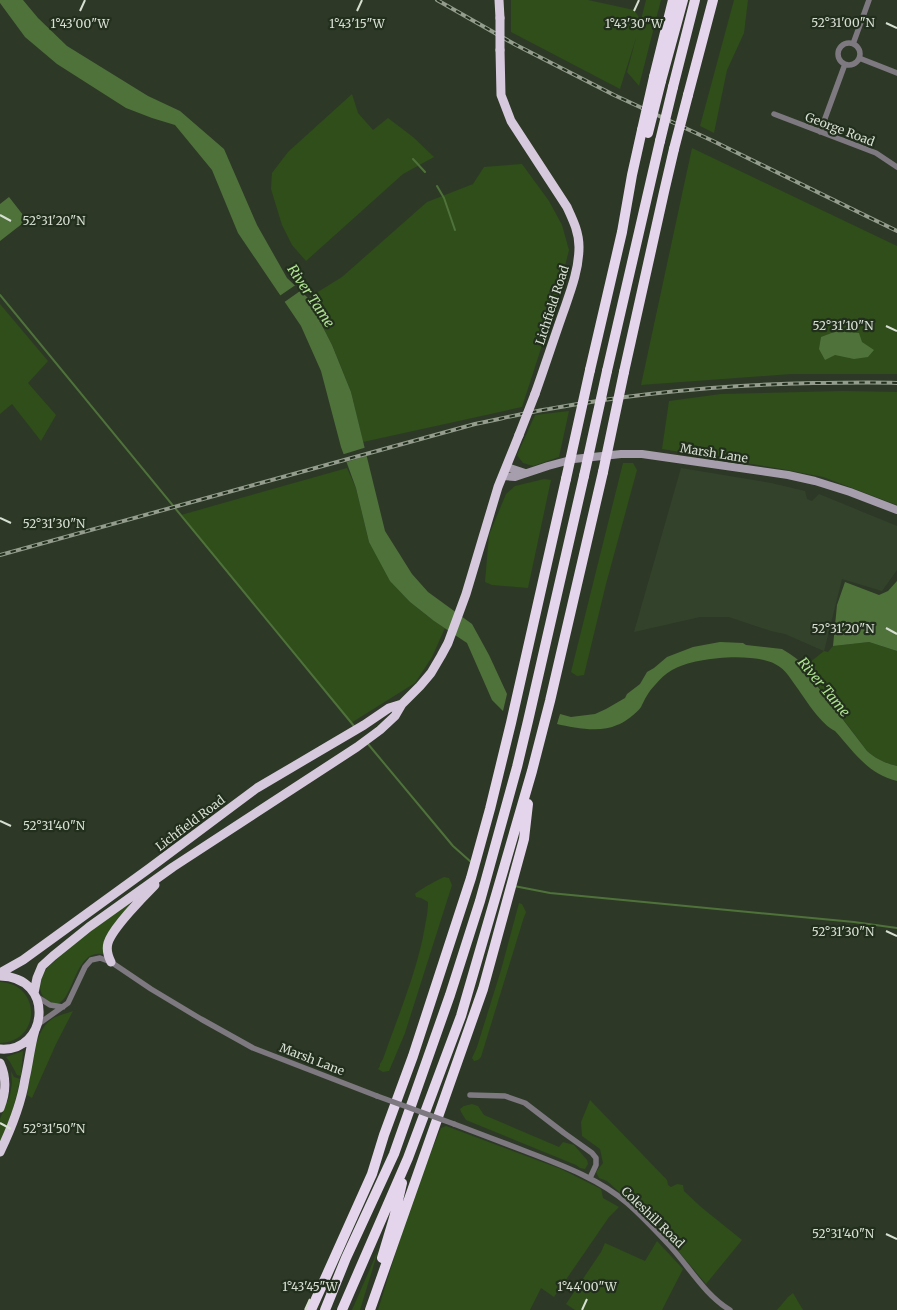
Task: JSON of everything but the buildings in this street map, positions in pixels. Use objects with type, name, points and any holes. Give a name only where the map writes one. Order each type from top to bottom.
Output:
[{"type":"highway","name":"Lichfield Road","points":[[36,1027],[39,1006],[35,995],[39,971],[42,966],[96,922],[173,867],[373,735],[395,716],[402,704],[431,673],[448,643],[466,594],[505,471],[544,370],[578,264],[580,245],[574,222],[511,121],[501,95],[499,0]]},
{"type":"highway","points":[[311,1310],[372,1174],[471,878],[514,714],[590,370],[622,232],[638,177],[645,132],[658,79],[673,0]]},
{"type":"highway","points":[[658,79],[683,0]]},
{"type":"highway","points":[[325,1310],[346,1258],[394,1154],[450,996],[490,865],[517,767],[660,141],[696,0]]},
{"type":"highway","points":[[342,1310],[408,1158],[461,1016],[504,871],[550,701],[603,472],[674,149],[713,0]]},
{"type":"highway","name":"Lichfield Road","points":[[0,974],[23,960],[257,788],[350,734],[389,708],[402,704]]},
{"type":"highway","points":[[369,1310],[483,989],[524,839],[532,771]]},
{"type":"highway","points":[[111,962],[107,949],[111,937],[143,897],[173,867]]},
{"type":"highway","points":[[0,974],[21,981],[35,995]]},
{"type":"highway","points":[[0,1048],[12,1048],[20,1045],[30,1037],[36,1027]]},
{"type":"highway","points":[[0,1152],[16,1115],[26,1078],[29,1054],[36,1027]]},
{"type":"highway","points":[[0,1063],[5,1075],[5,1085],[0,1108]]},
{"type":"highway","points":[[304,1310],[384,1135]]},
{"type":"highway","points":[[369,1310],[408,1158]]},
{"type":"main road","name":"Marsh Lane","points":[[505,471],[515,476],[574,460],[621,454],[642,454],[815,481],[897,510]]},
{"type":"street","points":[[852,44],[869,0]]},
{"type":"street","points":[[852,44],[858,50],[859,58],[850,65],[845,64],[838,58],[838,53],[843,45],[852,44]]},
{"type":"street","points":[[859,58],[897,73]]},
{"type":"street","points":[[820,132],[845,64]]},
{"type":"street","name":"George Road","points":[[774,114],[876,153],[897,167]]},
{"type":"street","points":[[36,1027],[64,1007],[71,999],[77,981],[88,963],[98,958],[111,962]]},
{"type":"street","name":"Marsh Lane","points":[[111,962],[200,1019],[253,1048],[547,1159],[590,1178]]},
{"type":"street","points":[[35,995],[50,1005],[64,1007]]},
{"type":"street","points":[[470,1094],[497,1095],[526,1103],[592,1153],[596,1158],[596,1165],[590,1178]]},
{"type":"street","name":"Coleshill Road","points":[[590,1178],[626,1203],[671,1247],[712,1296],[730,1310]]},
{"type":"shaded area","points":[[0,0],[23,0],[38,18],[67,46],[148,96],[180,111],[224,149],[257,225],[287,278],[308,298],[332,345],[351,392],[385,531],[412,574],[428,592],[472,624],[507,694],[503,711],[492,700],[467,643],[410,602],[390,581],[369,542],[356,488],[341,447],[321,371],[301,326],[238,233],[212,170],[175,125],[126,108],[57,64],[25,37],[0,3]]},
{"type":"shaded area","points":[[511,0],[588,0],[634,10],[641,20],[646,0],[661,0],[639,86],[627,72],[636,38],[620,89],[511,32]]},
{"type":"shaded area","points":[[734,0],[748,0],[744,33],[727,70],[714,133],[700,126]]},
{"type":"shaded area","points":[[352,94],[358,113],[373,130],[388,118],[413,137],[434,157],[403,174],[306,261],[292,245],[282,225],[271,189],[272,173],[288,152]]},
{"type":"shaded area","points":[[692,148],[897,246],[897,374],[791,374],[641,385]]},
{"type":"shaded area","points":[[522,164],[549,201],[562,225],[569,250],[557,299],[522,407],[363,442],[351,392],[332,345],[308,298],[342,277],[427,202],[473,184],[484,167]]},
{"type":"shaded area","points":[[9,197],[27,220],[0,241],[0,204]]},
{"type":"shaded area","points":[[0,304],[48,361],[28,383],[56,415],[41,441],[12,404],[0,414]]},
{"type":"shaded area","points":[[837,331],[859,333],[862,342],[874,350],[868,357],[854,359],[835,355],[825,360],[819,349],[821,337]]},
{"type":"shaded area","points":[[843,391],[897,392],[897,505],[823,477],[662,449],[669,401],[721,394]]},
{"type":"shaded area","points":[[569,411],[559,457],[533,466],[523,463],[517,455],[535,415]]},
{"type":"shaded area","points":[[623,463],[633,463],[637,470],[584,675],[577,676],[571,672]]},
{"type":"shaded area","points":[[347,468],[356,488],[369,542],[410,602],[445,628],[432,657],[415,683],[351,723],[181,515]]},
{"type":"shaded area","points":[[681,468],[771,483],[805,491],[807,499],[812,501],[819,494],[897,526],[897,570],[882,591],[842,579],[824,651],[785,634],[729,617],[700,617],[634,632]]},
{"type":"shaded area","points":[[544,479],[551,480],[528,588],[492,585],[485,582],[489,535],[506,494],[515,486]]},
{"type":"shaded area","points":[[897,581],[897,651],[869,642],[833,646],[837,605],[845,582],[879,595],[888,591]]},
{"type":"shaded area","points":[[720,642],[743,643],[746,645],[782,649],[797,659],[867,751],[889,764],[897,766],[897,781],[878,773],[862,761],[835,731],[820,718],[788,675],[775,664],[765,660],[738,657],[694,662],[672,670],[663,677],[647,696],[637,712],[623,722],[603,729],[587,729],[557,724],[560,714],[571,717],[595,714],[625,698],[627,694],[640,684],[647,672],[667,657],[693,647]]},
{"type":"shaded area","points":[[869,642],[897,651],[897,766],[881,760],[867,751],[804,667],[824,651],[828,652],[833,646]]},
{"type":"shaded area","points":[[444,877],[449,878],[452,885],[405,1033],[389,1071],[383,1072],[378,1069],[410,984],[428,911],[428,902],[416,897],[415,894]]},
{"type":"shaded area","points":[[141,895],[107,936],[106,955],[95,954],[87,958],[62,1001],[54,1004],[46,1000],[42,995],[40,982],[48,967],[82,937]]},
{"type":"shaded area","points":[[519,903],[522,904],[526,912],[481,1057],[474,1061],[472,1058],[501,970]]},
{"type":"shaded area","points":[[0,982],[14,985],[23,992],[29,1002],[31,1013],[29,1024],[23,1033],[13,1040],[0,1043]]},
{"type":"shaded area","points":[[73,1011],[32,1098],[27,1095],[36,1043],[40,1033],[52,1019]]},
{"type":"shaded area","points":[[23,1051],[21,1076],[17,1075],[6,1057]]},
{"type":"shaded area","points":[[11,1071],[14,1077],[20,1079],[12,1112],[0,1144],[0,1119],[10,1095]]},
{"type":"shaded area","points":[[590,1100],[667,1180],[668,1185],[671,1187],[677,1184],[683,1185],[684,1191],[701,1207],[742,1240],[706,1284],[657,1226],[607,1181],[599,1178],[596,1172],[603,1163],[600,1149],[582,1136],[581,1122]]},
{"type":"shaded area","points":[[472,1104],[478,1106],[484,1115],[559,1147],[563,1142],[574,1145],[587,1160],[588,1164],[585,1169],[580,1168],[466,1120],[460,1109]]},
{"type":"shaded area","points":[[446,1126],[561,1169],[601,1189],[603,1198],[619,1207],[609,1217],[554,1297],[541,1288],[530,1310],[378,1310],[423,1173],[441,1128]]},
{"type":"shaded area","points":[[657,1241],[683,1269],[662,1310],[575,1310],[566,1304],[605,1243],[645,1261]]},
{"type":"shaded area","points":[[379,1248],[360,1310],[352,1310]]},
{"type":"shaded area","points":[[793,1293],[803,1310],[777,1310],[788,1297]]},
{"type":"pier","points":[[297,284],[303,289],[283,303],[278,297]]},
{"type":"pier","points":[[367,447],[369,455],[343,463],[341,455]]},
{"type":"waterway","points":[[413,159],[425,172]]},
{"type":"waterway","points":[[437,186],[444,198],[455,230]]},
{"type":"waterway","points":[[0,295],[354,726]]},
{"type":"waterway","points":[[368,744],[453,846],[471,862]]},
{"type":"waterway","points":[[514,886],[550,893],[854,922],[897,928]]},
{"type":"railway","points":[[437,0],[516,45],[614,95],[897,231]]},
{"type":"railway","points":[[0,555],[475,424],[530,412],[615,398],[714,388],[813,383],[897,383]]},
{"type":"water label","name":"River Tame","points":[[311,296]]},
{"type":"water label","name":"River Tame","points":[[824,687]]}]
